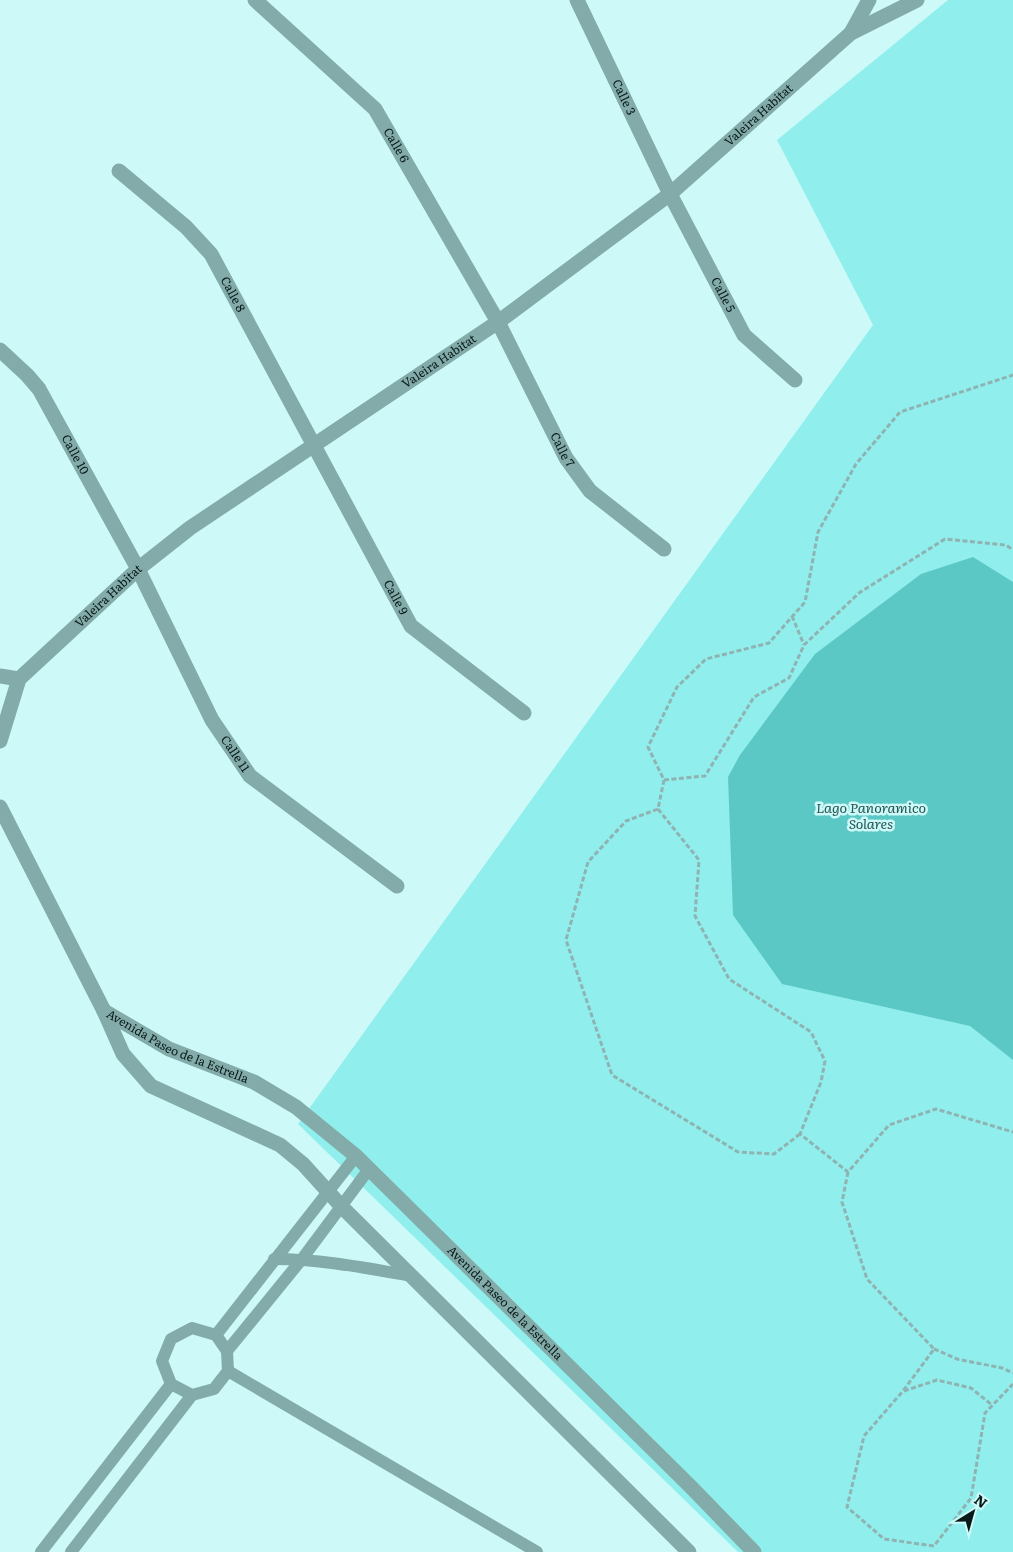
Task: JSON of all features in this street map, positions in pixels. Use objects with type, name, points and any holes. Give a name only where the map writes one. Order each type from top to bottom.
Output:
[{"type":"street","name":"Calle 6","points":[[255,0],[375,109],[498,322]]},
{"type":"street","name":"Calle 3","points":[[577,0],[670,194]]},
{"type":"street","name":"Valeira Habitat","points":[[851,33],[868,0]]},
{"type":"street","name":"Valeira Habitat","points":[[19,679],[138,569],[190,528],[498,322],[670,194],[851,33],[917,0]]},
{"type":"street","name":"Calle 8","points":[[118,172],[186,227],[211,254],[315,444]]},
{"type":"street","name":"Calle 5","points":[[670,194],[744,335],[795,380]]},
{"type":"street","name":"Calle 7","points":[[498,322],[566,458],[590,491],[664,549]]},
{"type":"street","name":"Calle 10","points":[[0,350],[39,389],[138,569]]},
{"type":"street","name":"Calle 9","points":[[315,444],[411,626],[524,713]]},
{"type":"street","name":"Calle 11","points":[[138,569],[212,720],[250,776],[397,886]]},
{"type":"street","points":[[0,676],[19,679],[0,741]]},
{"type":"street","points":[[0,807],[104,1011]]},
{"type":"street","name":"Avenida Paseo de la Estrella","points":[[104,1011],[169,1049],[254,1082],[296,1107],[356,1156],[692,1488],[754,1552]]},
{"type":"street","name":"Avenida Paseo de la Estrella","points":[[104,1011],[123,1054],[151,1086],[280,1145],[303,1164],[327,1192],[689,1552]]},
{"type":"lane","points":[[216,1335],[356,1156]]},
{"type":"lane","points":[[227,1351],[302,1259],[369,1169]]},
{"type":"lane","points":[[274,1260],[302,1259],[352,1265],[412,1276]]},
{"type":"lane","points":[[71,1552],[192,1395],[214,1389],[228,1371],[227,1351],[216,1335],[192,1328],[171,1339],[162,1361],[171,1384],[192,1395]]},
{"type":"lane","points":[[228,1371],[537,1552]]},
{"type":"lane","points":[[41,1552],[171,1384]]},
{"type":"path","points":[[658,809],[664,780],[648,747],[677,687],[706,659],[769,643],[805,602],[818,532],[856,464],[900,412],[1013,375]]},
{"type":"path","points":[[664,780],[705,776],[754,697],[789,678],[804,645],[859,593],[945,539],[1006,545],[1013,550]]},
{"type":"path","points":[[792,616],[804,645]]},
{"type":"path","points":[[658,809],[699,860],[695,916],[730,979],[811,1032],[825,1061],[821,1082],[800,1134],[774,1154],[738,1152],[612,1075],[566,940],[588,862],[626,821],[658,809]]},
{"type":"path","points":[[1013,1132],[936,1108],[889,1125],[848,1172],[842,1202],[867,1279],[934,1348],[957,1359],[1002,1368],[1013,1373]]},
{"type":"path","points":[[800,1134],[848,1172]]},
{"type":"path","points":[[934,1348],[903,1391],[864,1436],[847,1507],[884,1539],[934,1546],[971,1498],[985,1413],[1013,1384]]},
{"type":"path","points":[[903,1391],[937,1380],[970,1388],[992,1406]]},
{"type":"shaded area","points":[[948,0],[1013,0],[1013,1552],[738,1552],[298,1124],[873,325],[777,140]]},
{"type":"water","name":"Lago Panoramico Solares","points":[[973,557],[1013,582],[1013,1060],[970,1026],[782,984],[733,915],[728,777],[740,755],[815,654],[921,574]]}]
